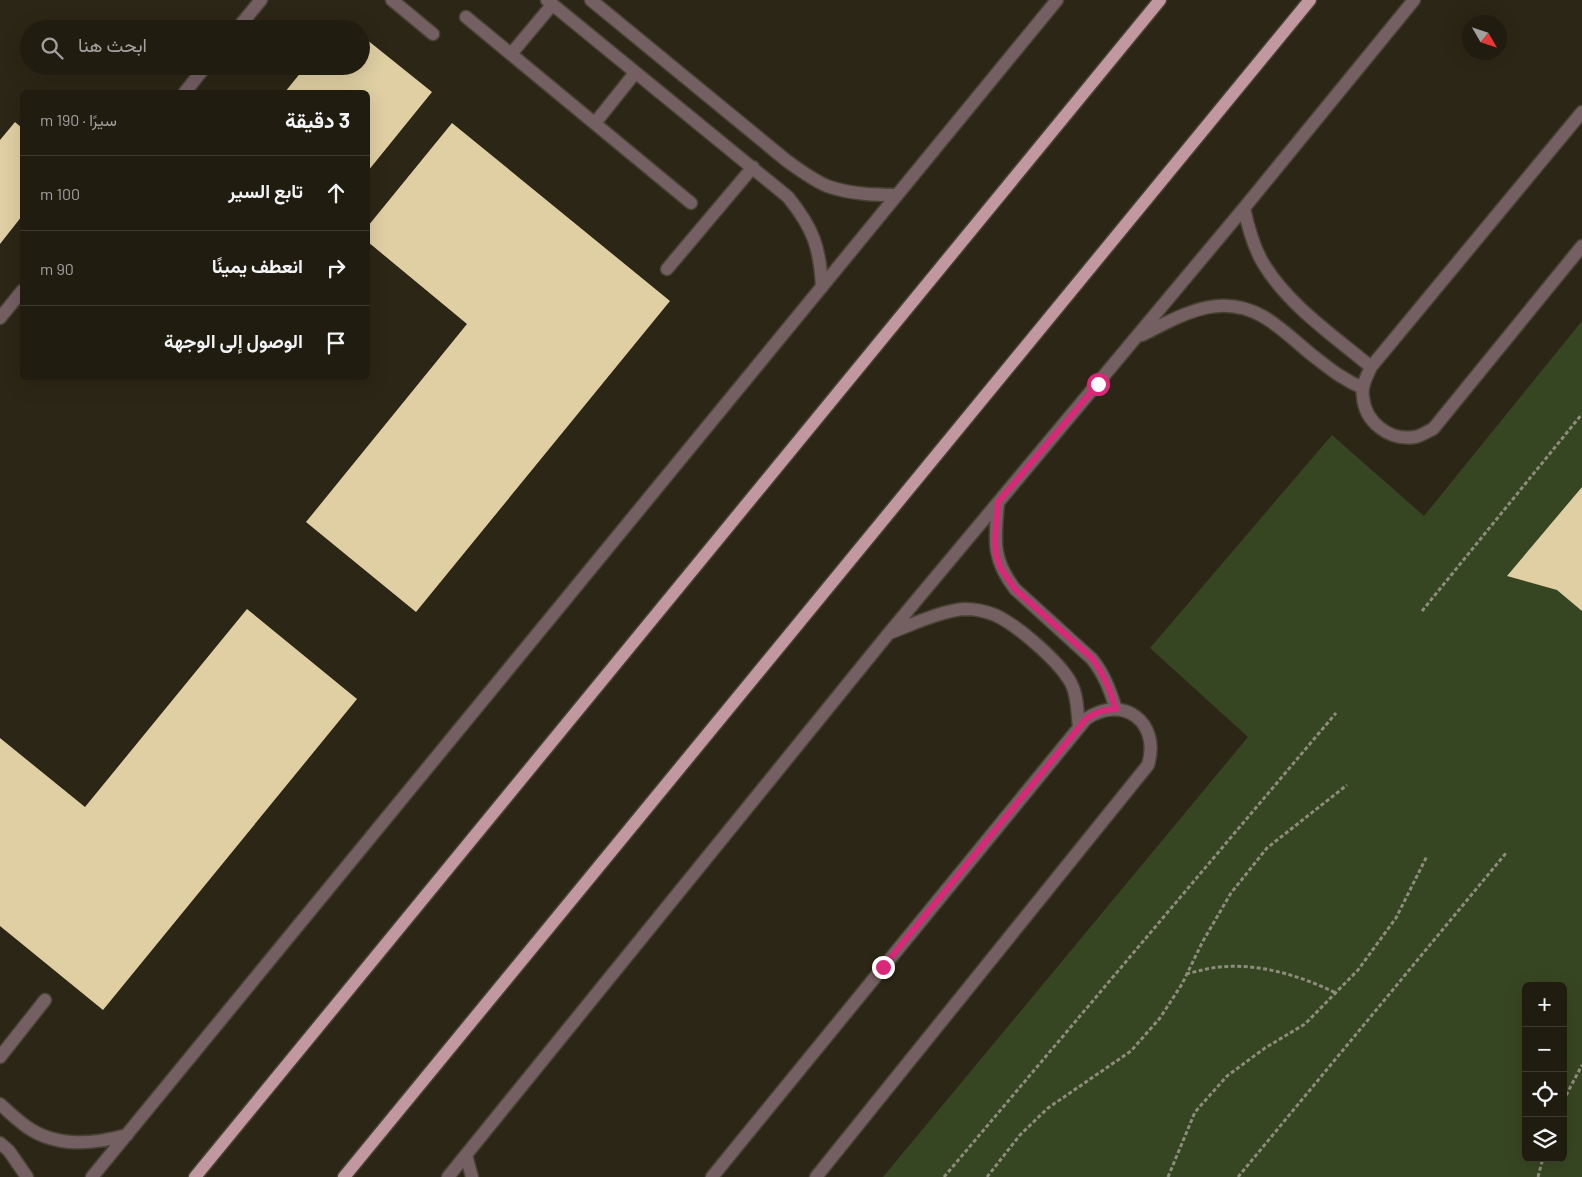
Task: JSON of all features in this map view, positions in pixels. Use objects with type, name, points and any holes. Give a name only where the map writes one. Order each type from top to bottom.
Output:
[{"type":"main road","points":[[195,1177],[1160,0]]},
{"type":"main road","points":[[344,1177],[1310,0]]},
{"type":"street","points":[[244,20],[261,0]]},
{"type":"street","points":[[392,0],[432,34]]},
{"type":"street","points":[[592,0],[805,174],[826,186],[849,192],[897,196]]},
{"type":"street","points":[[92,1177],[1057,0]]},
{"type":"street","points":[[448,1177],[889,633],[1244,208],[1414,0]]},
{"type":"street","points":[[511,54],[550,2],[788,197],[803,216],[815,238],[821,262],[822,287]]},
{"type":"street","points":[[466,17],[691,203]]},
{"type":"street","points":[[594,123],[635,73]]},
{"type":"street","points":[[187,90],[199,75]]},
{"type":"street","points":[[1582,112],[1371,367],[1364,381],[1362,396],[1368,414],[1380,429],[1397,436],[1416,437],[1433,429],[1582,246]]},
{"type":"street","points":[[667,269],[753,167]]},
{"type":"street","points":[[1244,208],[1254,244],[1262,262],[1284,292],[1371,367]]},
{"type":"street","points":[[0,318],[20,293]]},
{"type":"street","points":[[1135,339],[1196,309],[1230,306],[1248,310],[1263,317],[1337,375],[1363,388]]},
{"type":"street","points":[[998,502],[996,554],[1006,578],[1015,589],[1092,658],[1102,671],[1116,709]]},
{"type":"street","points":[[889,633],[951,611],[980,610],[994,615],[1006,621],[1052,658],[1063,670],[1072,684],[1076,700],[1078,727]]},
{"type":"street","points":[[712,1177],[1078,727],[1095,713],[1105,709],[1126,711],[1136,716],[1144,724],[1152,744],[1148,765],[816,1177]]},
{"type":"street","points":[[0,1057],[46,1000]]},
{"type":"street","points":[[0,1104],[27,1128],[51,1138],[77,1143],[103,1142],[128,1135]]},
{"type":"street","points":[[0,1143],[9,1150],[27,1177]]},
{"type":"street","points":[[466,1155],[472,1177]]},
{"type":"path","points":[[1422,611],[1582,414]]},
{"type":"path","points":[[944,1177],[1336,713]]},
{"type":"path","points":[[987,1177],[1020,1135],[1048,1108],[1131,1051],[1160,1018],[1231,893],[1267,848],[1347,785]]},
{"type":"path","points":[[1238,1177],[1506,853]]},
{"type":"path","points":[[1168,1177],[1194,1112],[1227,1076],[1265,1048],[1304,1024],[1358,970],[1396,918],[1427,856]]},
{"type":"path","points":[[1186,974],[1220,967],[1246,967],[1284,973],[1336,993]]},
{"type":"path","points":[[1567,1093],[1582,1065]]},
{"type":"path","points":[[1538,1177],[1542,1162]]},
{"type":"green space","points":[[1582,321],[1582,1177],[883,1177],[1248,737],[1150,648],[1332,435],[1424,516]]},
{"type":"building","points":[[370,42],[432,92],[370,169],[370,90],[287,90],[299,75],[370,75]]},
{"type":"building","points":[[15,122],[20,126],[20,219],[0,244],[0,140]]},
{"type":"building","points":[[452,123],[670,301],[416,612],[306,522],[467,324],[370,244],[370,224]]},
{"type":"building","points":[[1582,487],[1582,611],[1557,590],[1507,576]]},
{"type":"building","points":[[247,609],[357,699],[103,1010],[0,926],[0,738],[85,807]]},
{"type":"route","points":[[883,967],[1086,719],[1105,709],[1116,709],[1102,671],[1092,658],[1015,589],[1006,578],[996,554],[995,541],[998,502],[1098,384]]}]
